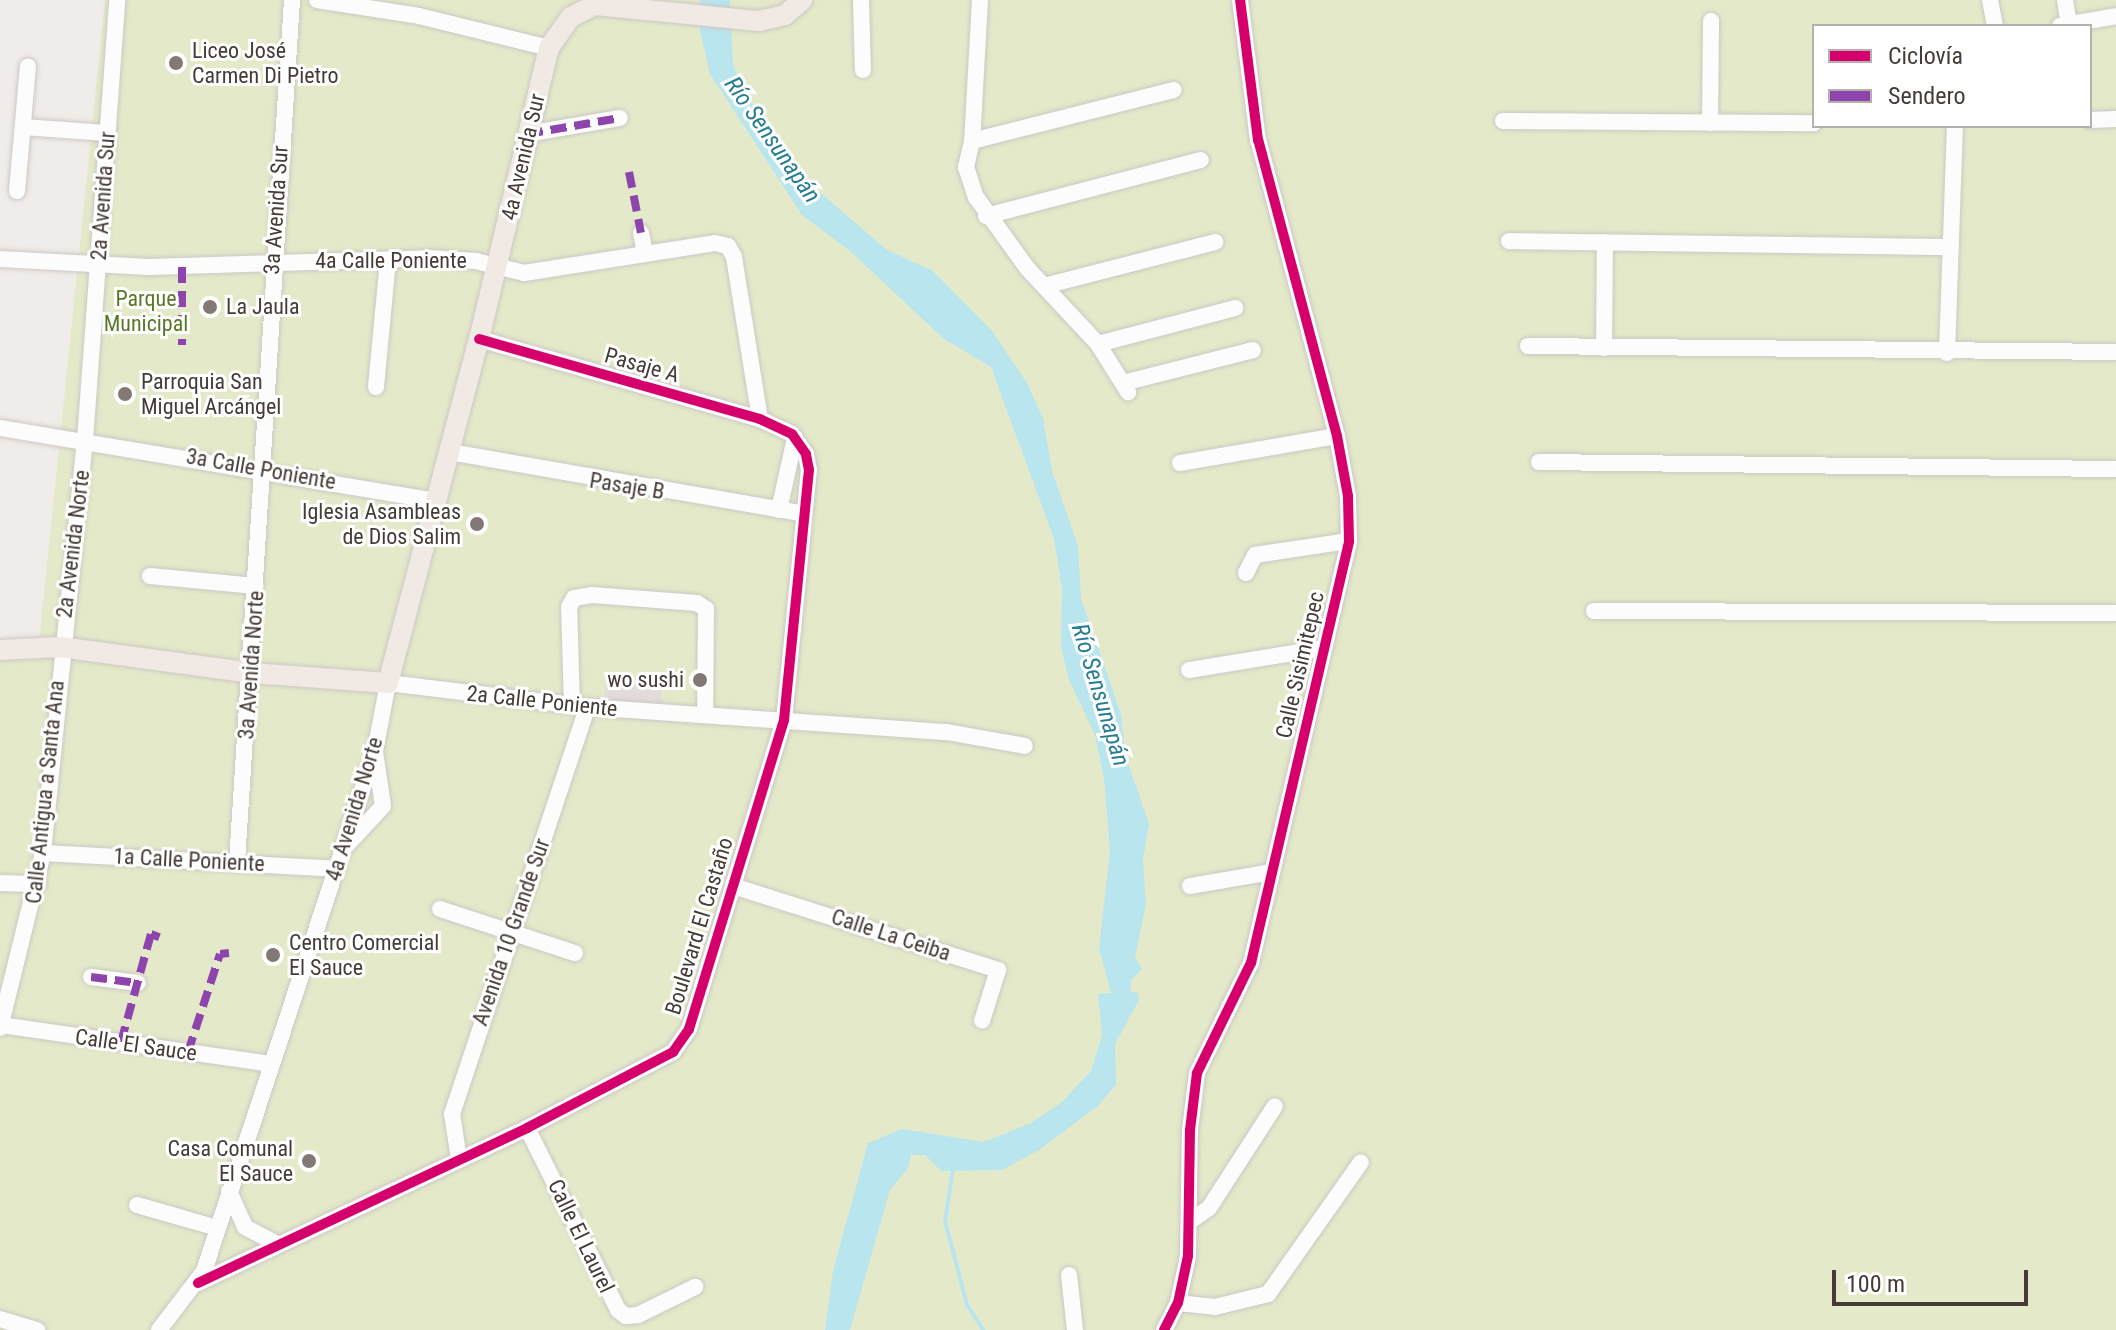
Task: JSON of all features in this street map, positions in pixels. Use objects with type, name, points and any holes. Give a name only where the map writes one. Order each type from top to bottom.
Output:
[{"type":"main road","points":[[549,48],[571,17],[595,3],[742,20],[773,19],[802,0]]},
{"type":"main road","name":"4a Avenida Sur","points":[[497,267],[549,48]]},
{"type":"main road","name":"4a Avenida Norte","points":[[388,683],[497,267]]},
{"type":"main road","name":"2a Calle Poniente","points":[[0,650],[60,647],[252,673],[388,683]]},
{"type":"street","name":"2a Avenida Sur","points":[[85,440],[117,0]]},
{"type":"street","name":"3a Avenida Sur","points":[[262,469],[272,263],[292,0]]},
{"type":"street","points":[[317,0],[419,16],[549,48]]},
{"type":"street","points":[[861,0],[863,70]]},
{"type":"street","points":[[980,0],[972,141],[966,167],[986,216],[1044,286],[1098,344],[1126,387],[1253,350]]},
{"type":"street","name":"Calle Sisimitepec","points":[[1164,1330],[1178,1303],[1188,1256],[1197,1073],[1243,985],[1349,541],[1348,496],[1337,436],[1258,140],[1240,0]]},
{"type":"street","points":[[1990,0],[1995,24]]},
{"type":"street","points":[[2065,0],[2066,24]]},
{"type":"street","points":[[2076,24],[2116,16]]},
{"type":"street","points":[[1710,123],[1711,21]]},
{"type":"street","points":[[17,191],[28,66]]},
{"type":"street","points":[[972,141],[1174,90]]},
{"type":"street","points":[[527,134],[620,118]]},
{"type":"street","points":[[2092,120],[2116,119]]},
{"type":"street","points":[[1503,121],[1812,123]]},
{"type":"street","points":[[23,127],[107,133]]},
{"type":"street","points":[[1947,353],[1955,128]]},
{"type":"street","points":[[986,216],[1201,160]]},
{"type":"street","points":[[641,233],[645,254]]},
{"type":"street","points":[[1509,241],[1951,247]]},
{"type":"street","points":[[1044,286],[1215,242]]},
{"type":"street","points":[[1604,348],[1605,242]]},
{"type":"street","name":"4a Calle Poniente","points":[[0,259],[98,267],[476,261],[524,273],[715,243],[728,246],[760,419]]},
{"type":"street","points":[[376,387],[388,260]]},
{"type":"street","points":[[1098,344],[1235,308]]},
{"type":"street","name":"Pasaje A","points":[[479,339],[760,419],[794,436]]},
{"type":"street","points":[[1528,346],[1947,353],[2116,352]]},
{"type":"street","name":"3a Calle Poniente","points":[[0,428],[262,469],[437,501]]},
{"type":"street","points":[[779,510],[794,436]]},
{"type":"street","name":"Boulevard El Castaño","points":[[198,1283],[527,1128],[673,1052],[689,1029],[784,720],[809,470],[806,454],[794,436]]},
{"type":"street","points":[[1180,463],[1337,436]]},
{"type":"street","name":"2a Avenida Norte","points":[[60,647],[85,440]]},
{"type":"street","name":"Pasaje B","points":[[450,452],[804,514]]},
{"type":"street","points":[[1539,462],[2116,469]]},
{"type":"street","name":"3a Avenida Norte","points":[[237,862],[252,673],[262,469]]},
{"type":"street","points":[[1246,573],[1255,555],[1349,541]]},
{"type":"street","points":[[150,576],[256,586]]},
{"type":"street","points":[[579,707],[569,607],[574,598],[592,595],[697,603],[706,609],[705,715]]},
{"type":"street","points":[[1594,611],[2116,613]]},
{"type":"street","name":"Calle Antigua a Santa Ana","points":[[1,1026],[38,884],[43,853],[60,647]]},
{"type":"street","points":[[1189,670],[1324,648]]},
{"type":"street","name":"2a Calle Poniente","points":[[388,683],[579,707],[947,732],[1025,746]]},
{"type":"street","name":"4a Avenida Norte","points":[[159,1330],[198,1283],[375,751],[388,683]]},
{"type":"street","name":"Avenida 10 Grande Sur","points":[[459,1159],[452,1114],[579,707]]},
{"type":"street","points":[[342,849],[383,806],[375,751]]},
{"type":"street","name":"1a Calle Poniente","points":[[43,853],[336,869]]},
{"type":"street","points":[[1190,886],[1272,872]]},
{"type":"street","points":[[0,883],[38,884]]},
{"type":"street","name":"Calle La Ceiba","points":[[733,886],[998,970],[982,1021]]},
{"type":"street","points":[[440,909],[575,953]]},
{"type":"street","points":[[0,968],[19,961]]},
{"type":"street","points":[[91,977],[138,983]]},
{"type":"street","name":"Calle El Sauce","points":[[1,1026],[271,1064]]},
{"type":"street","points":[[1189,1222],[1209,1208],[1275,1106]]},
{"type":"street","name":"Calle El Laurel","points":[[527,1128],[618,1310],[626,1316],[638,1315],[695,1287]]},
{"type":"street","points":[[1178,1303],[1215,1307],[1268,1294],[1361,1162]]},
{"type":"street","points":[[229,1191],[245,1227],[279,1245]]},
{"type":"street","points":[[137,1205],[217,1228]]},
{"type":"street","points":[[1069,1275],[1075,1330]]},
{"type":"street","points":[[0,1319],[37,1330]]},
{"type":"green space","name":"Parque Municipal","points":[[105,0],[2116,0],[2116,1330],[0,1330],[0,657],[39,643]]},
{"type":"shaded area","points":[[614,676],[660,680],[664,712],[604,709],[605,687]]},
{"type":"water","name":"Río Sensunapán","points":[[700,0],[730,0],[733,65],[748,98],[800,175],[887,250],[933,271],[992,331],[1027,383],[1043,418],[1052,471],[1078,546],[1081,598],[1121,714],[1126,757],[1149,824],[1143,860],[1146,904],[1135,957],[1142,969],[1131,980],[1131,992],[1138,993],[1139,1000],[1115,1044],[1116,1084],[1099,1105],[1039,1150],[1002,1170],[941,1171],[925,1155],[911,1155],[908,1168],[890,1190],[850,1330],[825,1330],[833,1271],[868,1143],[902,1129],[984,1142],[1031,1123],[1062,1102],[1091,1071],[1102,1035],[1098,994],[1111,993],[1099,948],[1110,851],[1104,779],[1095,735],[1069,680],[1061,647],[1062,588],[1054,539],[991,367],[944,339],[850,251],[802,215],[710,74],[698,22]]},
{"type":"waterway","points":[[953,1169],[945,1221],[967,1305],[983,1330]]},
{"type":"marked path","points":[[527,134],[620,118]]},
{"type":"marked path","points":[[629,172],[641,233]]},
{"type":"marked path","points":[[182,267],[182,345]]},
{"type":"marked path","points":[[121,1042],[151,934],[159,937]]},
{"type":"marked path","points":[[188,1052],[220,954],[229,953]]},
{"type":"marked path","points":[[91,977],[138,983]]},
{"type":"cycle path","points":[[1164,1330],[1178,1303],[1188,1256],[1190,1130],[1197,1073],[1251,963],[1349,541],[1348,496],[1337,436],[1258,140],[1240,0]]},
{"type":"cycle path","points":[[198,1283],[527,1128],[673,1052],[689,1029],[784,720],[809,470],[806,454],[792,434],[760,419],[479,339]]},
{"type":"place","name":"Liceo José Carmen Di Pietro","points":[[176,63]]},
{"type":"place","name":"La Jaula","points":[[210,307]]},
{"type":"place","name":"Parroquia San Miguel Arcángel","points":[[125,394]]},
{"type":"place","name":"Iglesia Asambleas de Dios Salim","points":[[477,524]]},
{"type":"place","name":"wo sushi","points":[[700,680]]},
{"type":"place","name":"Centro Comercial El Sauce","points":[[273,955]]},
{"type":"place","name":"Casa Comunal El Sauce","points":[[309,1161]]}]
